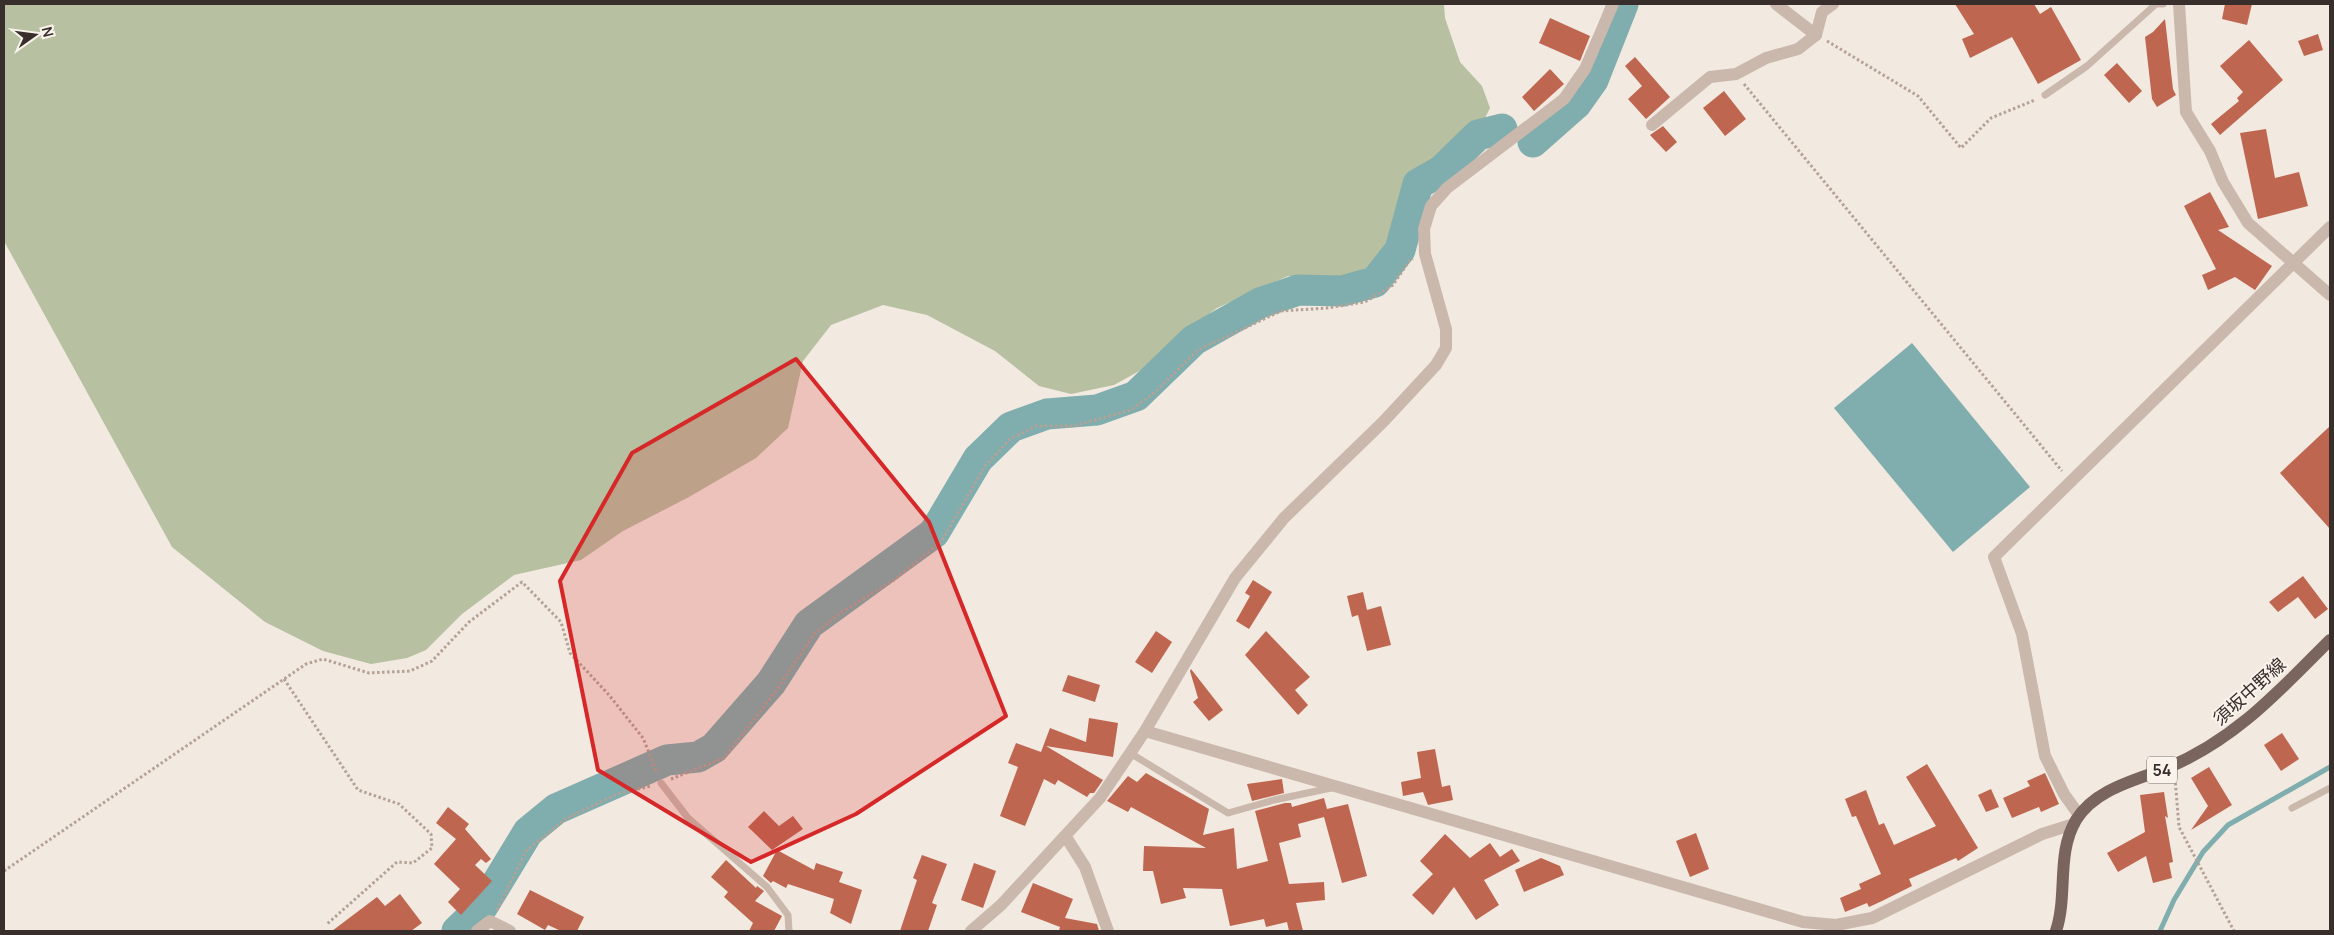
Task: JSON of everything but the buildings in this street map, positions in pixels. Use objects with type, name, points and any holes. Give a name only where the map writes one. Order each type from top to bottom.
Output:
[{"type":"main road","name":"須坂中野線","points":[[2077,819],[2112,789],[2174,765],[2218,742],[2249,720],[2330,640]]},
{"type":"main road","points":[[2056,931],[2061,909],[2065,854],[2077,819]]},
{"type":"street","points":[[971,931],[1001,904],[1066,837],[1100,798],[1145,731],[1235,578],[1284,518],[1383,422],[1436,365],[1446,348],[1446,330],[1425,254],[1424,229],[1431,206],[1447,188],[1564,99],[1585,69],[1614,4]]},
{"type":"street","points":[[1776,4],[1816,36]]},
{"type":"street","points":[[1652,125],[1710,77],[1736,74],[1766,58],[1798,49],[1816,36],[1822,12],[1833,4]]},
{"type":"street","points":[[2179,4],[2186,112],[2210,151],[2223,182],[2248,223],[2330,295]]},
{"type":"street","points":[[1145,731],[1796,920],[1837,928],[1872,918],[2042,834],[2077,819],[2045,756],[2022,634],[1994,557],[2330,226]]},
{"type":"street","points":[[1066,837],[1085,867],[1108,931]]},
{"type":"street","points":[[477,931],[490,921],[510,931]]},
{"type":"lane","points":[[2045,96],[2087,66],[2156,4],[2163,4]]},
{"type":"lane","points":[[1130,753],[1228,813],[1274,800],[1336,787]]},
{"type":"lane","points":[[661,783],[688,818],[767,888],[788,915],[789,931]]},
{"type":"lane","points":[[2292,808],[2330,788]]},
{"type":"path","points":[[1816,36],[1858,58],[1918,96],[1961,148],[1991,118],[2045,96]]},
{"type":"path","points":[[1736,74],[2071,483]]},
{"type":"path","points":[[490,921],[504,899],[526,851],[567,818],[617,794],[661,783],[724,758],[776,691],[814,634],[839,614],[894,580],[942,542],[985,466],[1010,439],[1036,426],[1073,426],[1131,410],[1154,394],[1198,350],[1281,311],[1327,308],[1365,302],[1394,285],[1409,261],[1425,254]]},
{"type":"path","points":[[4,870],[306,664],[323,659],[369,673],[410,671],[432,661],[469,622],[522,582],[561,622],[570,653],[609,695],[643,738],[651,758]]},
{"type":"path","points":[[284,679],[358,790],[399,804],[431,834],[432,848],[413,863],[397,862],[327,924]]},
{"type":"path","points":[[2174,765],[2179,827],[2234,931]]},
{"type":"highlighted area","points":[[796,359],[929,522],[1006,716],[856,814],[751,862],[598,770],[560,581],[632,453]]},
{"type":"green space","points":[[4,4],[1444,4],[1445,18],[1460,62],[1482,86],[1490,108],[1481,126],[1451,147],[1435,162],[1412,175],[1388,246],[1371,272],[1341,279],[1288,276],[1217,308],[1172,342],[1143,369],[1114,385],[1071,394],[1039,386],[995,351],[927,315],[883,305],[831,325],[803,361],[788,428],[756,458],[689,497],[623,531],[581,560],[514,575],[462,614],[426,650],[407,658],[371,664],[323,651],[265,622],[172,547],[4,241]]},
{"type":"water","points":[[1912,343],[2030,487],[1953,552],[1834,408]]},
{"type":"waterway","points":[[1533,142],[1576,104],[1593,80],[1623,4]]},
{"type":"waterway","points":[[457,931],[483,906],[528,832],[556,809],[667,760],[698,757],[714,748],[771,683],[809,624],[934,533],[978,459],[1011,427],[1047,414],[1097,410],[1136,396],[1194,340],[1260,303],[1298,290],[1342,291],[1375,282],[1400,250],[1418,184],[1441,171],[1478,135],[1502,129]]},
{"type":"waterway","points":[[2160,931],[2174,900],[2203,852],[2228,825],[2330,767]]}]
